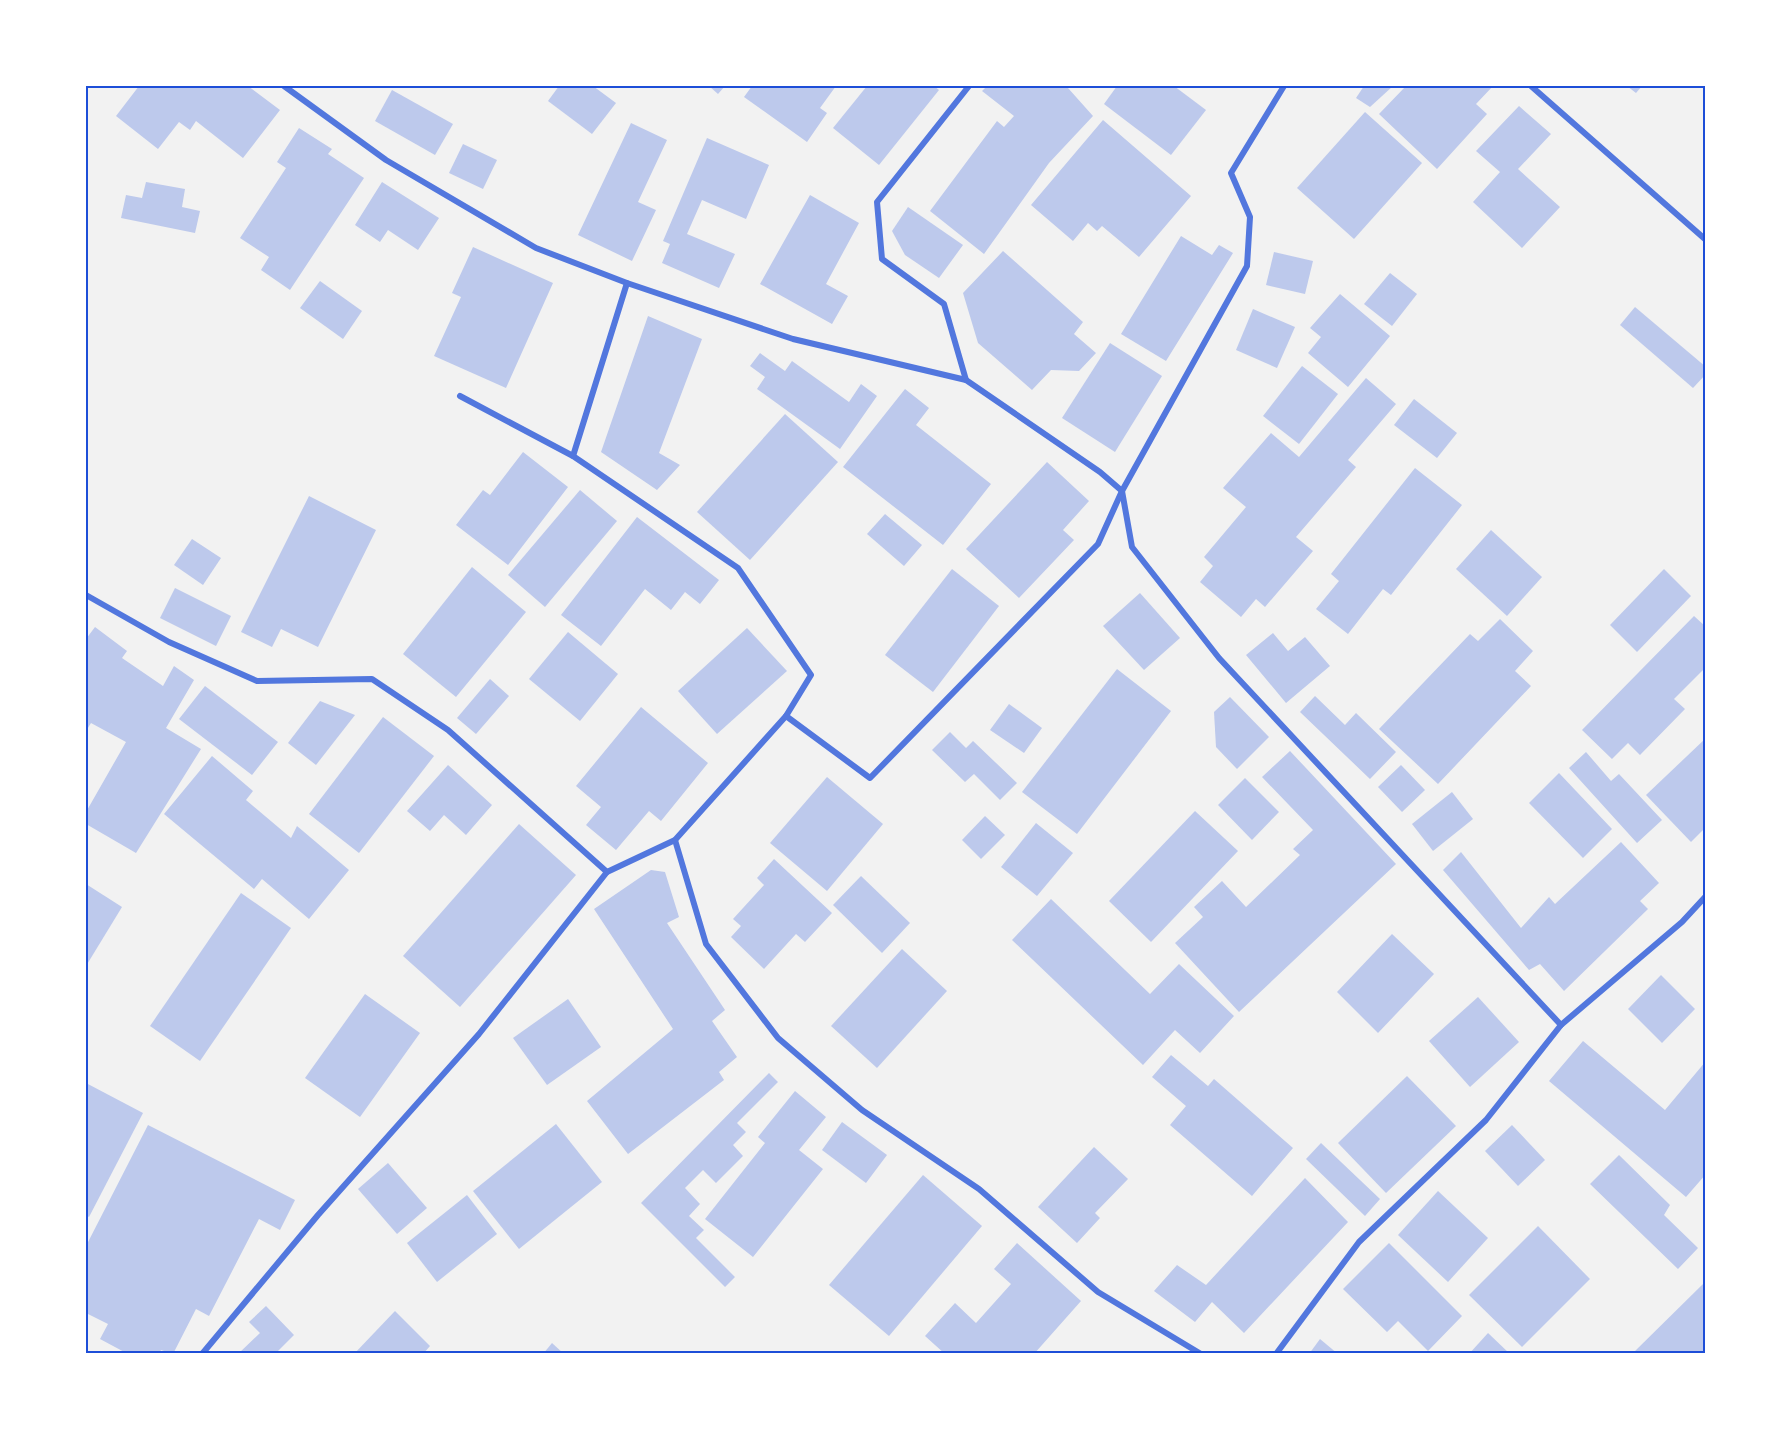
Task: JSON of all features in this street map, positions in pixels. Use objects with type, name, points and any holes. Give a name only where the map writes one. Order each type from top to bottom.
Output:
[{"type":"street","points":[[284,86],[386,160],[536,248],[627,283],[793,339],[966,380],[1100,472],[1122,491],[1132,547],[1219,658],[1561,1024]]},
{"type":"street","points":[[966,380],[944,304],[882,259],[877,202],[969,86]]},
{"type":"street","points":[[786,716],[870,778],[1098,544],[1122,491],[1247,266],[1251,217],[1231,173],[1284,86]]},
{"type":"street","points":[[1531,86],[1706,240]]},
{"type":"street","points":[[573,456],[627,283]]},
{"type":"street","points":[[202,1353],[318,1215],[479,1034],[607,872],[675,840],[786,716],[810,675],[738,568],[573,456],[460,396]]},
{"type":"street","points":[[86,595],[169,642],[256,681],[372,679],[448,730],[607,872]]},
{"type":"street","points":[[675,840],[706,944],[778,1038],[862,1110],[979,1189],[1098,1292],[1201,1353]]},
{"type":"street","points":[[1276,1353],[1359,1242],[1486,1120],[1561,1024],[1682,922],[1706,896]]},
{"type":"building","points":[[139,86],[248,86],[280,110],[243,158],[196,121],[190,130],[179,122],[158,149],[116,116]]},
{"type":"building","points":[[559,86],[593,86],[616,103],[592,134],[548,101]]},
{"type":"building","points":[[709,86],[725,86],[718,94]]},
{"type":"building","points":[[752,86],[836,86],[820,108],[827,113],[807,142],[744,97]]},
{"type":"building","points":[[867,86],[934,86],[939,90],[879,165],[833,128]]},
{"type":"building","points":[[987,86],[1070,86],[1068,88],[1093,116],[1049,163],[984,254],[930,211],[997,121],[1004,127],[1014,116],[982,91]]},
{"type":"building","points":[[1117,86],[1174,86],[1206,110],[1171,155],[1104,104]]},
{"type":"building","points":[[1364,86],[1393,86],[1370,107],[1356,98]]},
{"type":"building","points":[[1406,86],[1493,86],[1476,104],[1487,114],[1437,169],[1379,114]]},
{"type":"building","points":[[1627,86],[1642,86],[1636,93]]},
{"type":"building","points":[[392,90],[453,124],[435,155],[375,121]]},
{"type":"building","points":[[1519,106],[1551,134],[1518,169],[1560,207],[1522,248],[1473,202],[1500,172],[1476,151]]},
{"type":"building","points":[[1365,112],[1422,163],[1354,239],[1297,188]]},
{"type":"building","points":[[1103,120],[1191,196],[1139,257],[1102,226],[1097,231],[1088,223],[1073,241],[1031,205]]},
{"type":"building","points":[[631,123],[667,140],[638,202],[656,210],[632,261],[578,235]]},
{"type":"building","points":[[299,128],[332,149],[328,154],[364,178],[290,290],[261,270],[269,257],[240,238],[286,168],[277,162]]},
{"type":"building","points":[[707,138],[769,165],[746,219],[702,200],[687,234],[735,254],[719,288],[662,263],[670,244],[663,241]]},
{"type":"building","points":[[463,144],[497,160],[483,189],[449,173]]},
{"type":"building","points":[[146,182],[185,189],[182,207],[200,211],[195,233],[121,218],[126,195],[142,198]]},
{"type":"building","points":[[382,182],[439,218],[418,250],[388,230],[380,242],[355,225]]},
{"type":"building","points":[[810,195],[859,223],[826,284],[848,296],[832,324],[760,284]]},
{"type":"building","points":[[908,207],[963,245],[939,278],[905,255],[892,231]]},
{"type":"building","points":[[1181,236],[1212,255],[1219,245],[1233,253],[1166,361],[1121,334]]},
{"type":"building","points":[[473,247],[553,283],[506,388],[434,356],[461,297],[452,293]]},
{"type":"building","points":[[1003,251],[1083,322],[1074,334],[1096,353],[1079,371],[1051,370],[1032,390],[978,343],[963,293]]},
{"type":"building","points":[[1274,252],[1313,261],[1305,294],[1266,285]]},
{"type":"building","points":[[1390,273],[1417,294],[1392,326],[1364,304]]},
{"type":"building","points":[[320,281],[362,311],[343,339],[300,308]]},
{"type":"building","points":[[1340,294],[1390,336],[1348,387],[1308,353],[1321,337],[1310,328]]},
{"type":"building","points":[[1635,307],[1706,367],[1706,374],[1693,388],[1620,325]]},
{"type":"building","points":[[1253,309],[1295,327],[1277,368],[1236,350]]},
{"type":"building","points":[[648,316],[702,339],[659,453],[680,465],[657,490],[601,452]]},
{"type":"building","points":[[1110,343],[1162,376],[1115,452],[1062,418]]},
{"type":"building","points":[[760,353],[785,371],[792,361],[849,402],[861,384],[877,396],[840,449],[757,389],[765,377],[750,366]]},
{"type":"building","points":[[1302,366],[1338,394],[1299,444],[1263,416]]},
{"type":"building","points":[[1366,378],[1396,404],[1348,460],[1356,467],[1296,537],[1313,551],[1265,607],[1256,599],[1241,617],[1200,582],[1213,566],[1204,557],[1246,507],[1223,488],[1271,433],[1299,457]]},
{"type":"building","points":[[905,389],[929,408],[916,425],[991,484],[943,545],[843,467]]},
{"type":"building","points":[[1414,399],[1457,433],[1437,458],[1394,425]]},
{"type":"building","points":[[785,414],[838,462],[750,560],[697,512]]},
{"type":"building","points":[[523,452],[568,487],[508,565],[456,525],[483,490],[490,495]]},
{"type":"building","points":[[1047,462],[1089,501],[1063,530],[1074,540],[1019,598],[966,549]]},
{"type":"building","points":[[1415,468],[1462,505],[1391,595],[1383,589],[1348,634],[1316,609],[1339,581],[1331,574]]},
{"type":"building","points":[[580,490],[617,521],[545,607],[508,575]]},
{"type":"building","points":[[309,496],[376,530],[318,647],[281,629],[272,647],[241,632]]},
{"type":"building","points":[[885,514],[922,545],[904,566],[867,534]]},
{"type":"building","points":[[637,517],[719,580],[700,604],[685,592],[671,610],[645,589],[601,646],[561,615]]},
{"type":"building","points":[[1491,530],[1542,577],[1507,616],[1456,569]]},
{"type":"building","points":[[192,539],[221,558],[203,585],[174,565]]},
{"type":"building","points":[[472,567],[526,612],[456,697],[403,654]]},
{"type":"building","points":[[952,569],[999,606],[933,692],[885,655]]},
{"type":"building","points":[[1664,569],[1691,596],[1637,652],[1610,625]]},
{"type":"building","points":[[175,588],[231,616],[216,646],[160,618]]},
{"type":"building","points":[[1140,593],[1180,638],[1144,670],[1103,626]]},
{"type":"building","points":[[1694,616],[1706,627],[1706,667],[1674,699],[1685,709],[1640,755],[1628,743],[1612,759],[1582,730]]},
{"type":"building","points":[[1500,619],[1533,651],[1515,671],[1531,686],[1438,784],[1379,729],[1470,634],[1478,641]]},
{"type":"building","points":[[95,627],[127,651],[122,658],[163,686],[174,666],[194,680],[166,728],[201,749],[136,853],[86,824],[86,812],[126,742],[91,723],[86,731],[86,639]]},
{"type":"building","points":[[747,628],[787,671],[717,734],[678,691]]},
{"type":"building","points":[[568,632],[618,674],[580,721],[529,679]]},
{"type":"building","points":[[1273,633],[1288,651],[1305,637],[1330,666],[1286,703],[1246,655]]},
{"type":"building","points":[[1117,669],[1171,711],[1077,834],[1022,792]]},
{"type":"building","points":[[490,679],[509,696],[476,734],[457,718]]},
{"type":"building","points":[[205,686],[278,742],[252,775],[179,719]]},
{"type":"building","points":[[1315,696],[1345,725],[1356,713],[1396,752],[1370,779],[1300,712]]},
{"type":"building","points":[[1230,697],[1269,737],[1237,769],[1216,747],[1214,712]]},
{"type":"building","points":[[320,701],[355,715],[316,765],[288,743]]},
{"type":"building","points":[[1009,704],[1042,728],[1024,753],[990,730]]},
{"type":"building","points":[[641,707],[708,763],[661,821],[649,811],[616,850],[586,825],[601,807],[576,786]]},
{"type":"building","points":[[383,717],[434,756],[359,853],[309,814]]},
{"type":"building","points":[[950,732],[966,748],[973,741],[1017,783],[1000,800],[974,774],[965,782],[932,750]]},
{"type":"building","points":[[1706,738],[1706,827],[1691,842],[1646,795]]},
{"type":"building","points":[[1290,751],[1396,864],[1239,1012],[1175,943],[1203,917],[1194,907],[1222,881],[1246,907],[1300,855],[1293,849],[1313,830],[1262,777]]},
{"type":"building","points":[[1586,752],[1611,781],[1619,774],[1662,820],[1637,843],[1569,768]]},
{"type":"building","points":[[212,756],[253,791],[246,800],[291,838],[297,826],[349,870],[309,919],[262,879],[254,889],[164,814]]},
{"type":"building","points":[[448,765],[492,805],[466,835],[444,815],[430,831],[407,811]]},
{"type":"building","points":[[1401,765],[1425,790],[1402,812],[1378,787]]},
{"type":"building","points":[[1559,773],[1612,829],[1583,858],[1529,803]]},
{"type":"building","points":[[827,777],[883,824],[827,891],[770,843]]},
{"type":"building","points":[[1245,778],[1279,812],[1252,840],[1218,805]]},
{"type":"building","points":[[1452,792],[1473,819],[1433,851],[1412,824]]},
{"type":"building","points":[[1195,811],[1238,851],[1151,942],[1109,901]]},
{"type":"building","points":[[985,816],[1005,835],[981,859],[962,840]]},
{"type":"building","points":[[1036,823],[1073,853],[1037,896],[1001,867]]},
{"type":"building","points":[[519,824],[576,875],[460,1007],[403,956]]},
{"type":"building","points":[[1621,842],[1659,883],[1640,901],[1648,909],[1564,991],[1540,964],[1529,970],[1443,870],[1461,852],[1521,928],[1549,897],[1555,904]]},
{"type":"building","points":[[774,859],[832,913],[805,942],[796,934],[764,969],[731,937],[741,926],[733,919],[764,885],[757,878]]},
{"type":"building","points":[[651,870],[665,872],[679,917],[667,923],[725,1010],[712,1021],[737,1057],[719,1072],[724,1080],[628,1154],[587,1101],[673,1029],[594,909]]},
{"type":"building","points":[[861,876],[910,923],[882,953],[833,905]]},
{"type":"building","points":[[86,884],[122,907],[86,966]]},
{"type":"building","points":[[241,893],[291,928],[200,1061],[150,1026]]},
{"type":"building","points":[[1051,899],[1150,994],[1179,964],[1234,1016],[1200,1053],[1175,1030],[1143,1065],[1012,940]]},
{"type":"building","points":[[1392,934],[1434,974],[1378,1033],[1337,992]]},
{"type":"building","points":[[902,949],[947,991],[877,1068],[831,1026]]},
{"type":"building","points":[[1661,975],[1695,1009],[1662,1043],[1628,1009]]},
{"type":"building","points":[[365,994],[420,1033],[360,1117],[305,1078]]},
{"type":"building","points":[[1478,997],[1519,1042],[1470,1087],[1429,1041]]},
{"type":"building","points":[[568,999],[601,1047],[547,1085],[513,1038]]},
{"type":"building","points":[[1583,1041],[1665,1110],[1706,1061],[1706,1174],[1686,1197],[1549,1081]]},
{"type":"building","points":[[1171,1055],[1208,1086],[1214,1079],[1293,1148],[1252,1196],[1170,1125],[1186,1106],[1152,1077]]},
{"type":"building","points":[[769,1073],[778,1082],[737,1123],[746,1132],[733,1145],[743,1156],[716,1183],[703,1170],[685,1188],[700,1204],[689,1216],[704,1230],[696,1238],[735,1277],[725,1287],[641,1203]]},
{"type":"building","points":[[1407,1076],[1456,1126],[1386,1193],[1338,1143]]},
{"type":"building","points":[[86,1083],[143,1113],[89,1217],[86,1215]]},
{"type":"building","points":[[795,1091],[826,1117],[799,1150],[823,1169],[753,1257],[705,1219],[765,1143],[758,1137]]},
{"type":"building","points":[[842,1122],[887,1155],[866,1183],[822,1150]]},
{"type":"building","points":[[556,1124],[602,1182],[519,1249],[473,1191]]},
{"type":"building","points":[[148,1125],[295,1200],[280,1230],[259,1219],[209,1316],[196,1309],[173,1354],[161,1350],[159,1354],[128,1354],[100,1339],[108,1324],[86,1313],[86,1246]]},
{"type":"building","points":[[1512,1125],[1545,1160],[1518,1186],[1485,1151]]},
{"type":"building","points":[[1321,1143],[1380,1199],[1365,1216],[1306,1159]]},
{"type":"building","points":[[1094,1147],[1128,1179],[1095,1213],[1100,1218],[1077,1243],[1038,1207]]},
{"type":"building","points":[[1619,1155],[1670,1205],[1664,1215],[1698,1248],[1678,1269],[1590,1184]]},
{"type":"building","points":[[388,1163],[427,1208],[397,1234],[358,1189]]},
{"type":"building","points":[[923,1175],[982,1226],[889,1336],[829,1285]]},
{"type":"building","points":[[1305,1178],[1348,1222],[1244,1333],[1212,1302],[1195,1322],[1154,1291],[1177,1265],[1206,1285]]},
{"type":"building","points":[[1438,1191],[1488,1238],[1448,1282],[1398,1235]]},
{"type":"building","points":[[467,1195],[497,1234],[437,1282],[407,1243]]},
{"type":"building","points":[[1538,1226],[1590,1279],[1522,1347],[1469,1295]]},
{"type":"building","points":[[1017,1243],[1081,1301],[1034,1354],[945,1354],[925,1336],[955,1303],[976,1323],[1011,1284],[994,1269]]},
{"type":"building","points":[[1389,1243],[1462,1316],[1428,1351],[1398,1321],[1387,1332],[1343,1289]]},
{"type":"building","points":[[1704,1283],[1706,1354],[1632,1354]]},
{"type":"building","points":[[266,1306],[294,1335],[275,1354],[238,1354],[260,1333],[249,1322]]},
{"type":"building","points":[[395,1311],[430,1346],[423,1354],[354,1354]]},
{"type":"building","points":[[1488,1333],[1510,1354],[1469,1354]]},
{"type":"building","points":[[1320,1339],[1338,1354],[1309,1354]]},
{"type":"building","points":[[552,1343],[564,1354],[543,1354]]}]
